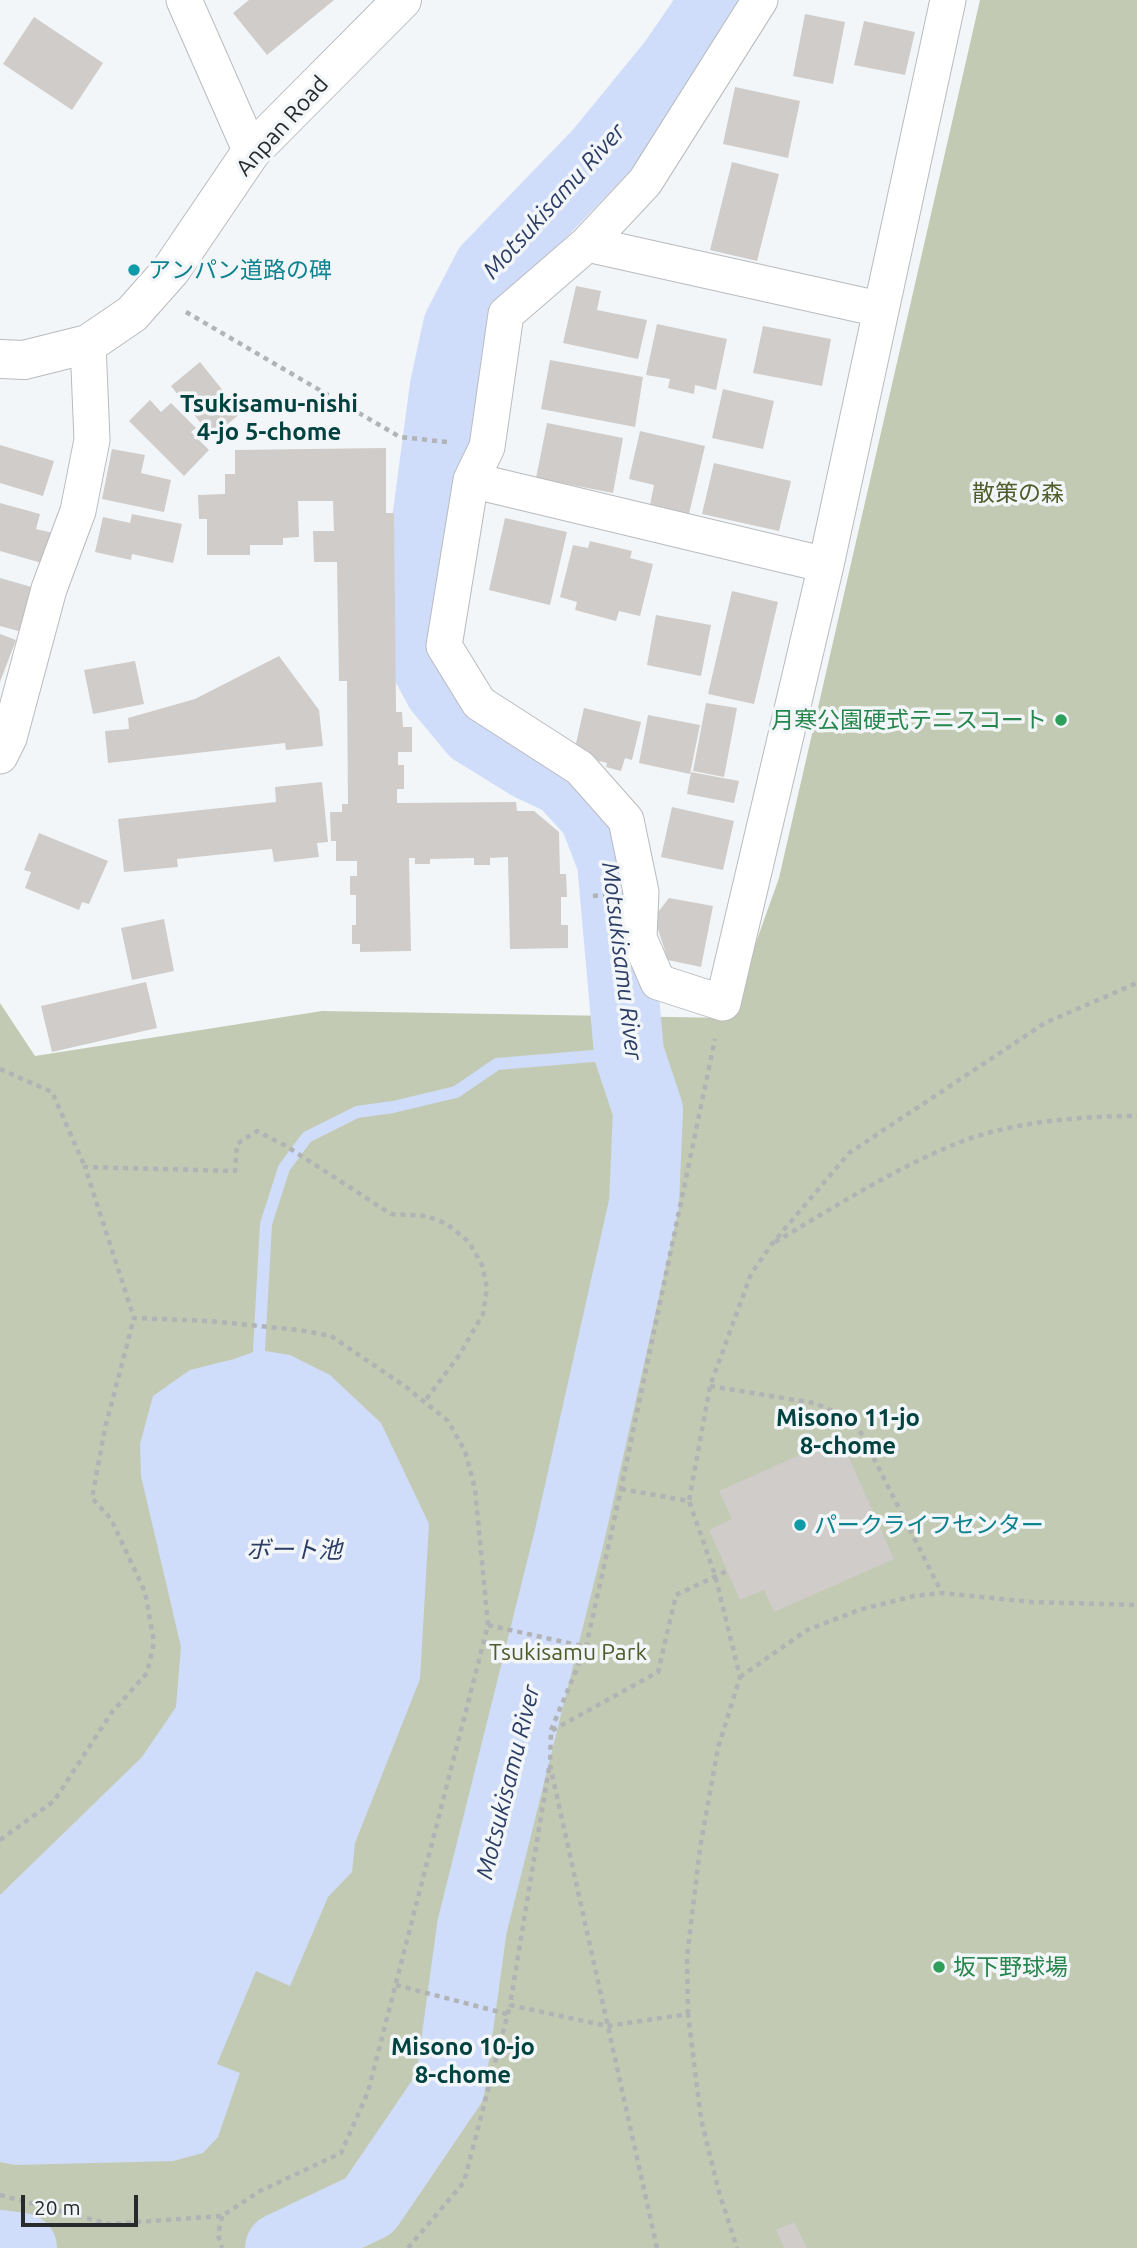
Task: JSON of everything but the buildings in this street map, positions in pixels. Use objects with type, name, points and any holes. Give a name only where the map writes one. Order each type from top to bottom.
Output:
[{"type":"street","points":[[184,0],[251,152]]},
{"type":"street","name":"Anpan Road","points":[[0,359],[24,360],[88,344],[132,314],[171,270],[251,152],[402,0]]},
{"type":"street","points":[[760,0],[645,182],[587,244],[506,314],[486,447],[471,480],[444,646],[479,703],[580,768],[626,820],[641,892],[639,938],[658,982],[723,1003],[826,565],[948,0]]},
{"type":"street","points":[[587,244],[880,309]]},
{"type":"street","points":[[0,756],[9,738],[49,589],[78,511],[92,440],[88,344]]},
{"type":"street","points":[[471,480],[826,565]]},
{"type":"path","points":[[153,293],[400,437],[486,447]]},
{"type":"path","points":[[737,2248],[719,2192],[701,2119],[688,2014],[687,1957],[700,1848],[718,1748],[740,1677],[715,1575],[688,1501],[710,1386],[751,1274],[771,1245],[849,1153],[1045,1023],[1137,983]]},
{"type":"path","points":[[408,2248],[464,2182],[510,2005],[550,1765],[551,1731],[586,1647],[723,1003]]},
{"type":"path","points":[[0,1069],[52,1092],[85,1167],[134,1318],[105,1428],[92,1498],[111,1519],[145,1592],[154,1642],[147,1673],[112,1712],[54,1801],[0,1840]]},
{"type":"path","points":[[771,1245],[886,1177],[956,1144],[1020,1126],[1090,1116],[1137,1116]]},
{"type":"path","points":[[85,1167],[234,1171],[237,1144],[257,1131],[286,1146],[391,1214],[427,1216],[447,1224],[469,1242],[482,1265],[487,1288],[483,1314],[460,1354],[424,1402]]},
{"type":"path","points":[[0,2195],[109,2224],[222,2216],[260,2191],[341,2153],[368,2092],[488,1625],[475,1489],[465,1451],[448,1421],[397,1380],[331,1336],[209,1321],[134,1318]]},
{"type":"path","points":[[710,1386],[814,1403],[845,1416],[861,1433],[943,1594]]},
{"type":"path","points":[[621,1489],[688,1501]]},
{"type":"path","points":[[551,1731],[658,1672],[676,1595],[727,1571]]},
{"type":"path","points":[[740,1677],[807,1630],[859,1610],[914,1596],[943,1594],[1032,1602],[1137,1605]]},
{"type":"path","points":[[488,1625],[586,1647]]},
{"type":"path","points":[[550,1765],[657,2248]]},
{"type":"path","points":[[396,1985],[507,2014]]},
{"type":"path","points":[[510,2005],[607,2025],[688,2014]]},
{"type":"path","points":[[222,2216],[218,2235],[222,2248]]},
{"type":"green space","name":"Tsukisamu Park","points":[[980,0],[1137,0],[1137,2248],[0,2248],[0,1003],[35,1056],[322,1011],[729,1018],[779,878]]},
{"type":"water","name":"ボート池","points":[[259,1350],[290,1355],[330,1375],[381,1423],[429,1524],[420,1679],[355,1843],[352,1872],[328,1897],[290,1986],[256,1971],[217,2064],[240,2073],[218,2137],[203,2153],[173,2161],[15,2165],[0,2162],[0,1895],[142,1757],[176,1707],[181,1647],[141,1476],[140,1444],[153,1396],[190,1370]]},
{"type":"waterway","name":"Motsukisamu River","points":[[280,2248],[369,2206],[450,2087],[472,1927],[569,1538],[644,1204],[648,1110],[629,1053],[612,862],[594,815],[563,781],[529,765],[474,731],[439,689],[423,659],[418,588],[445,386],[458,326],[488,268],[600,152],[672,64],[716,0]]},
{"type":"waterway","points":[[259,1350],[266,1224],[284,1168],[307,1137],[357,1112],[393,1107],[456,1092],[497,1064],[629,1053]]},
{"type":"waterway","name":"Motsukisamu River","points":[[0,2245],[22,2248]]},
{"type":"place","name":"アンパン道路の碑","points":[[134,270]]},
{"type":"place","name":"月寒公園硬式テニスコート","points":[[1061,720]]},
{"type":"place","name":"パークライフセンター","points":[[800,1525]]},
{"type":"place","name":"坂下野球場","points":[[939,1967]]},
{"type":"district","name":"Tsukisamu-nishi 4-jo 5-chome","points":[[269,418]]},
{"type":"district","name":"Misono 11-jo 8-chome","points":[[848,1432]]},
{"type":"district","name":"Misono 10-jo 8-chome","points":[[463,2061]]},
{"type":"park label","name":"散策の森","points":[[1018,493]]}]
